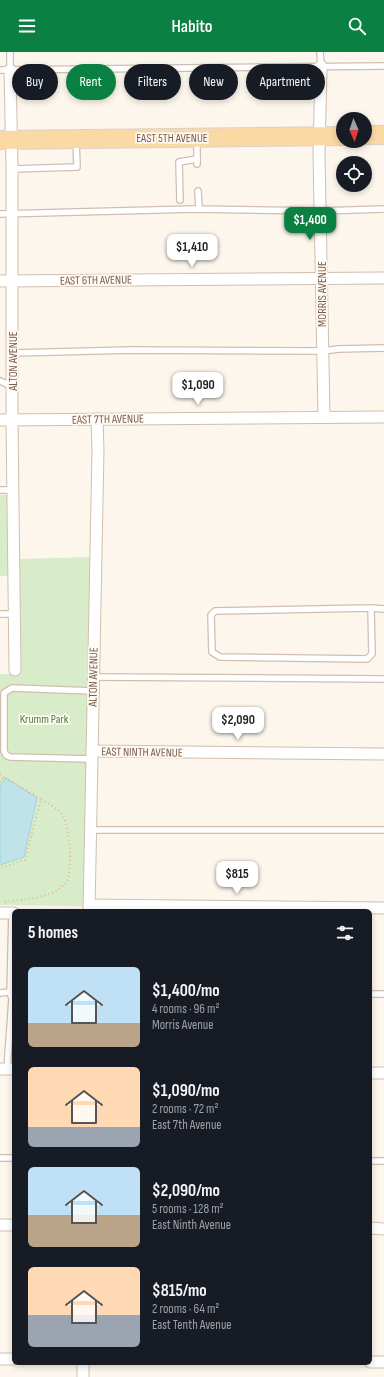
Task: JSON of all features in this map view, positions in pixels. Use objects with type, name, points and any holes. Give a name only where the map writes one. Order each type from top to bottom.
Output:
[{"type":"main road","points":[[372,135],[384,135]]},
{"type":"main road","name":"EAST 5TH AVENUE","points":[[5,140],[336,136]]},
{"type":"street","name":"ALTON AVENUE","points":[[5,70],[5,140],[12,169],[12,420],[15,670]]},
{"type":"street","name":"MORRIS AVENUE","points":[[320,100],[319,136],[324,416]]},
{"type":"street","name":"EAST 6TH AVENUE","points":[[0,281],[384,278]]},
{"type":"street","name":"EAST 7TH AVENUE","points":[[0,420],[324,416],[384,417]]},
{"type":"street","name":"ALTON AVENUE","points":[[89,908],[98,450],[97,419]]},
{"type":"street","name":"EAST NINTH AVENUE","points":[[92,755],[384,754]]},
{"type":"street","points":[[89,908],[384,908]]},
{"type":"street","points":[[0,913],[12,913]]},
{"type":"street","points":[[372,1073],[384,1073]]},
{"type":"street","points":[[0,1225],[12,1225]]},
{"type":"street","points":[[372,1228],[384,1228]]},
{"type":"street","points":[[0,1359],[12,1359]]},
{"type":"street","points":[[372,1362],[384,1362]]},
{"type":"street","points":[[83,1365],[83,1377]]},
{"type":"lane","name":"ALTON AVENUE","points":[[5,70],[10,52]]},
{"type":"lane","name":"MORRIS AVENUE","points":[[320,52],[321,64]]},
{"type":"lane","points":[[325,66],[384,66]]},
{"type":"lane","points":[[5,70],[246,67]]},
{"type":"lane","points":[[180,200],[179,162],[197,161],[197,138]]},
{"type":"lane","points":[[12,169],[76,167],[76,139]]},
{"type":"lane","points":[[198,191],[198,209]]},
{"type":"lane","points":[[0,214],[198,209],[321,211],[384,209]]},
{"type":"lane","points":[[13,353],[131,350],[323,351],[338,349],[384,348]]},
{"type":"lane","points":[[0,381],[13,387]]},
{"type":"lane","points":[[0,490],[13,490]]},
{"type":"lane","points":[[371,608],[372,654],[368,658],[220,658],[212,652],[211,615],[215,611],[371,608],[384,608]]},
{"type":"lane","points":[[0,614],[15,614]]},
{"type":"lane","points":[[93,677],[384,679]]},
{"type":"lane","points":[[92,755],[10,757],[6,755],[4,751],[4,693],[12,688],[93,691]]},
{"type":"lane","points":[[90,830],[384,830]]},
{"type":"lane","points":[[7,1069],[12,999],[10,992],[12,939]]},
{"type":"lane","points":[[0,993],[10,992]]},
{"type":"lane","points":[[372,994],[384,994]]},
{"type":"lane","points":[[0,1158],[12,1158]]},
{"type":"lane","points":[[372,1161],[384,1161]]},
{"type":"path","points":[[0,774],[54,807],[62,816],[68,828],[69,872],[66,883],[57,890],[46,894],[0,902]]},
{"type":"path","points":[[0,782],[4,777]]},
{"type":"path","points":[[0,868],[25,860],[41,799]]},
{"type":"green space","points":[[0,495],[9,495],[9,576],[0,576]]},
{"type":"green space","name":"Krumm Park","points":[[91,557],[83,906],[0,905],[0,674],[20,674],[19,559]]},
{"type":"water","points":[[6,778],[37,798],[24,857],[0,865],[0,785]]}]
